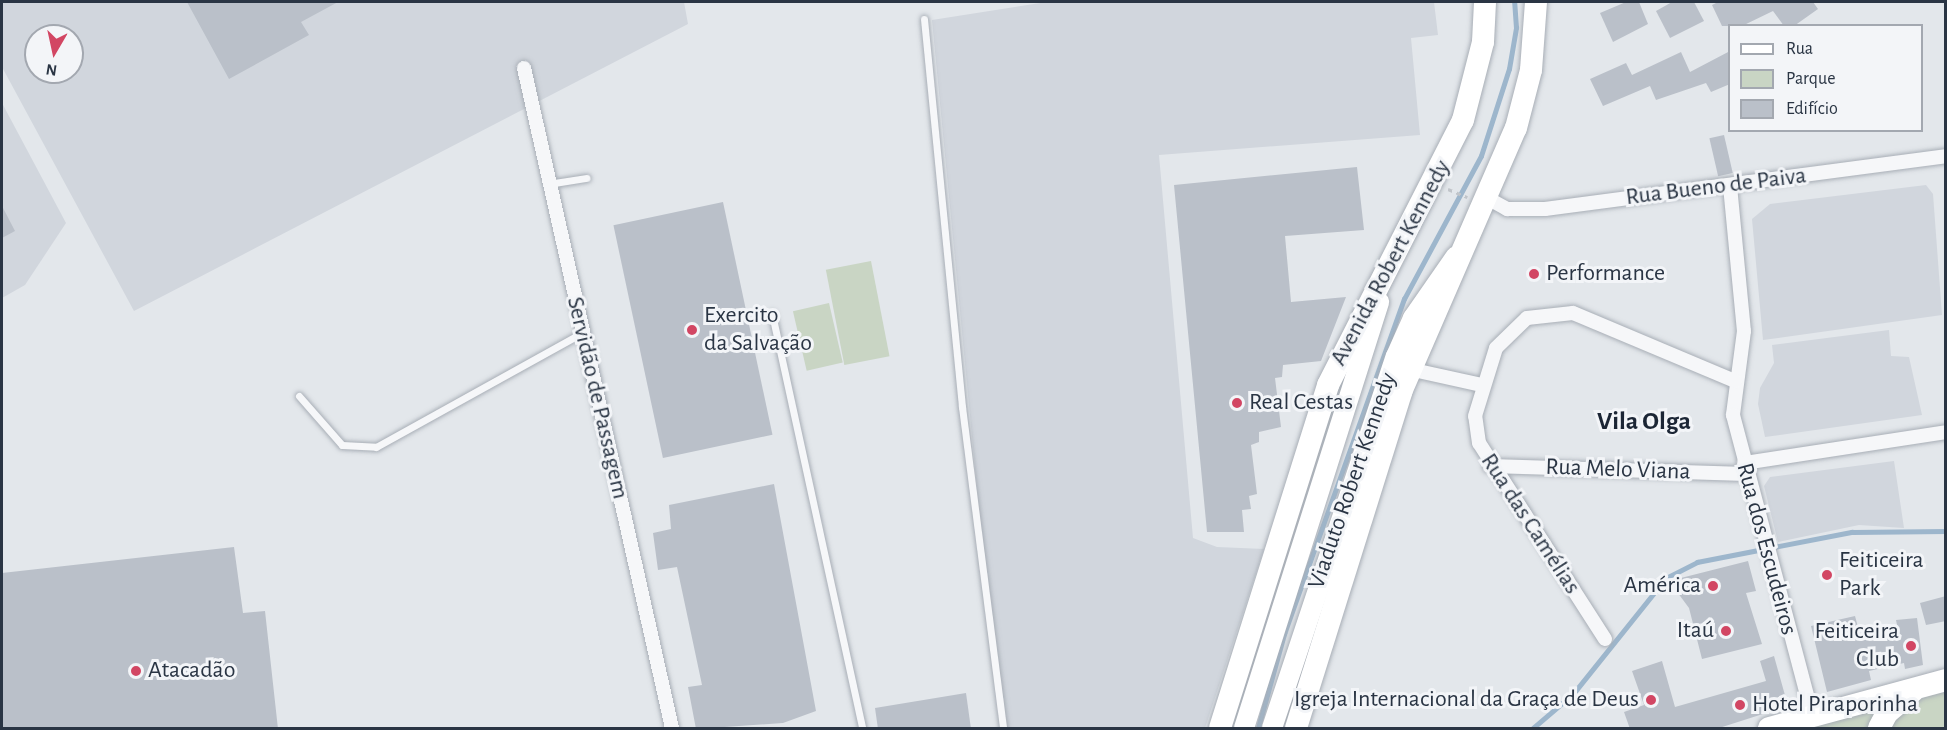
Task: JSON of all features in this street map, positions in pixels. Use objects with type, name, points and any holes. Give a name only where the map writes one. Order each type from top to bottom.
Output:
[{"type":"main road","name":"Avenida Robert Kennedy","points":[[1220,729],[1328,385],[1463,120],[1483,42],[1485,2]]},
{"type":"main road","points":[[1296,729],[1409,369],[1463,249],[1479,198],[1527,88],[1536,2]]},
{"type":"main road","name":"Viaduto Robert Kennedy","points":[[1244,729],[1337,426],[1397,249]]},
{"type":"main road","name":"Viaduto Robert Kennedy","points":[[1272,729],[1368,435],[1413,318],[1463,249]]},
{"type":"main road","points":[[1769,729],[1812,715],[1946,680]]},
{"type":"main road","points":[[1879,729],[1887,713],[1919,687]]},
{"type":"street","name":"Servidão de Passagem","points":[[524,68],[548,184],[672,729]]},
{"type":"street","name":"Rua Bueno de Paiva","points":[[1479,198],[1507,209],[1531,210],[1730,186],[1946,156]]},
{"type":"street","name":"Rua dos Escudeiros","points":[[1730,186],[1744,331],[1735,381],[1733,415],[1767,560],[1812,715]]},
{"type":"street","name":"Rua das Camélias","points":[[1605,639],[1490,466],[1476,430],[1482,385],[1507,332],[1527,318],[1563,312],[1586,316],[1735,381]]},
{"type":"street","points":[[1409,369],[1482,385]]},
{"type":"street","name":"Rua Melo Viana","points":[[1490,466],[1745,468],[1946,432]]},
{"type":"lane","points":[[924,20],[963,418],[1003,729]]},
{"type":"lane","points":[[548,184],[587,178]]},
{"type":"lane","points":[[772,314],[862,729]]},
{"type":"lane","points":[[299,396],[342,445],[376,447],[582,333]]},
{"type":"path","points":[[1453,191],[1479,198]]},
{"type":"shaded area","points":[[2,2],[684,2],[688,24],[134,311],[2,67]]},
{"type":"shaded area","points":[[1047,2],[1434,2],[1438,35],[1411,38],[1420,135],[1159,155],[1193,538],[1217,547],[1264,549],[1205,728],[1000,728],[932,20]]},
{"type":"shaded area","points":[[2,103],[66,223],[25,285],[2,298]]},
{"type":"shaded area","points":[[1926,185],[1933,194],[1942,315],[1763,340],[1752,219],[1770,204]]},
{"type":"shaded area","points":[[1889,330],[1891,356],[1909,357],[1922,415],[1765,437],[1758,404],[1760,388],[1774,363],[1772,345]]},
{"type":"shaded area","points":[[1894,461],[1904,528],[1859,525],[1778,542],[1764,486],[1770,477]]},
{"type":"green space","points":[[871,261],[890,356],[844,365],[826,270]]},
{"type":"green space","points":[[829,303],[843,362],[807,371],[793,311]]},
{"type":"green space","points":[[1945,692],[1945,728],[1795,728]]},
{"type":"building","points":[[187,2],[338,2],[301,22],[309,35],[229,79]]},
{"type":"building","points":[[1626,2],[1639,2],[1648,24],[1613,42],[1600,13]]},
{"type":"building","points":[[1672,2],[1694,2],[1704,21],[1670,38],[1656,11]]},
{"type":"building","points":[[1718,2],[1813,2],[1818,9],[1797,24],[1783,24],[1773,11],[1746,24],[1722,26],[1712,5]]},
{"type":"building","points":[[1681,52],[1690,72],[1728,52],[1728,85],[1711,92],[1706,83],[1656,100],[1650,86],[1603,106],[1590,79],[1626,63],[1632,75]]},
{"type":"building","points":[[1724,135],[1733,173],[1718,176],[1709,138]]},
{"type":"building","points":[[1357,167],[1364,230],[1285,236],[1291,302],[1346,297],[1321,361],[1283,365],[1282,377],[1275,378],[1281,427],[1259,432],[1259,442],[1251,445],[1257,494],[1249,496],[1251,509],[1242,510],[1244,532],[1207,532],[1174,185]]},
{"type":"building","name":"Exercito da Salvação","points":[[723,202],[772,435],[663,458],[613,225]]},
{"type":"building","points":[[2,206],[15,231],[2,238]]},
{"type":"building","points":[[774,484],[816,711],[783,723],[696,729],[688,687],[702,685],[677,567],[658,570],[653,533],[671,529],[669,505]]},
{"type":"building","name":"Atacadão","points":[[234,547],[243,613],[265,611],[278,729],[2,729],[2,573]]},
{"type":"building","points":[[1748,561],[1756,591],[1746,593],[1762,644],[1702,659],[1689,608],[1669,581]]},
{"type":"building","points":[[1946,596],[1946,621],[1926,625],[1920,603]]},
{"type":"building","points":[[1855,616],[1861,638],[1898,630],[1896,620],[1917,618],[1923,665],[1905,669],[1904,663],[1869,671],[1871,680],[1827,692],[1811,626]]},
{"type":"building","points":[[1774,656],[1788,706],[1716,729],[1630,729],[1624,712],[1644,705],[1632,671],[1662,661],[1675,707],[1766,681],[1760,661]]},
{"type":"building","points":[[966,693],[971,729],[878,729],[875,708]]},
{"type":"waterway","points":[[1258,728],[1284,634],[1404,299],[1481,156],[1509,69],[1516,28],[1514,2]]},
{"type":"waterway","points":[[1533,728],[1573,694],[1666,578],[1697,562],[1852,532],[1946,531]]},
{"type":"place","name":"Performance","points":[[1534,274]]},
{"type":"place","name":"Exercito da Salvação","points":[[692,330]]},
{"type":"place","name":"Real Cestas","points":[[1237,403]]},
{"type":"place","name":"Feiticeira Park","points":[[1827,575]]},
{"type":"place","name":"América","points":[[1713,586]]},
{"type":"place","name":"Itaú","points":[[1726,631]]},
{"type":"place","name":"Feiticeira Club","points":[[1911,646]]},
{"type":"place","name":"Atacadão","points":[[136,671]]},
{"type":"place","name":"Igreja Internacional da Graça de Deus","points":[[1651,700]]},
{"type":"place","name":"Hotel Piraporinha","points":[[1740,705]]},
{"type":"district","name":"Vila Olga","points":[[1644,422]]}]
